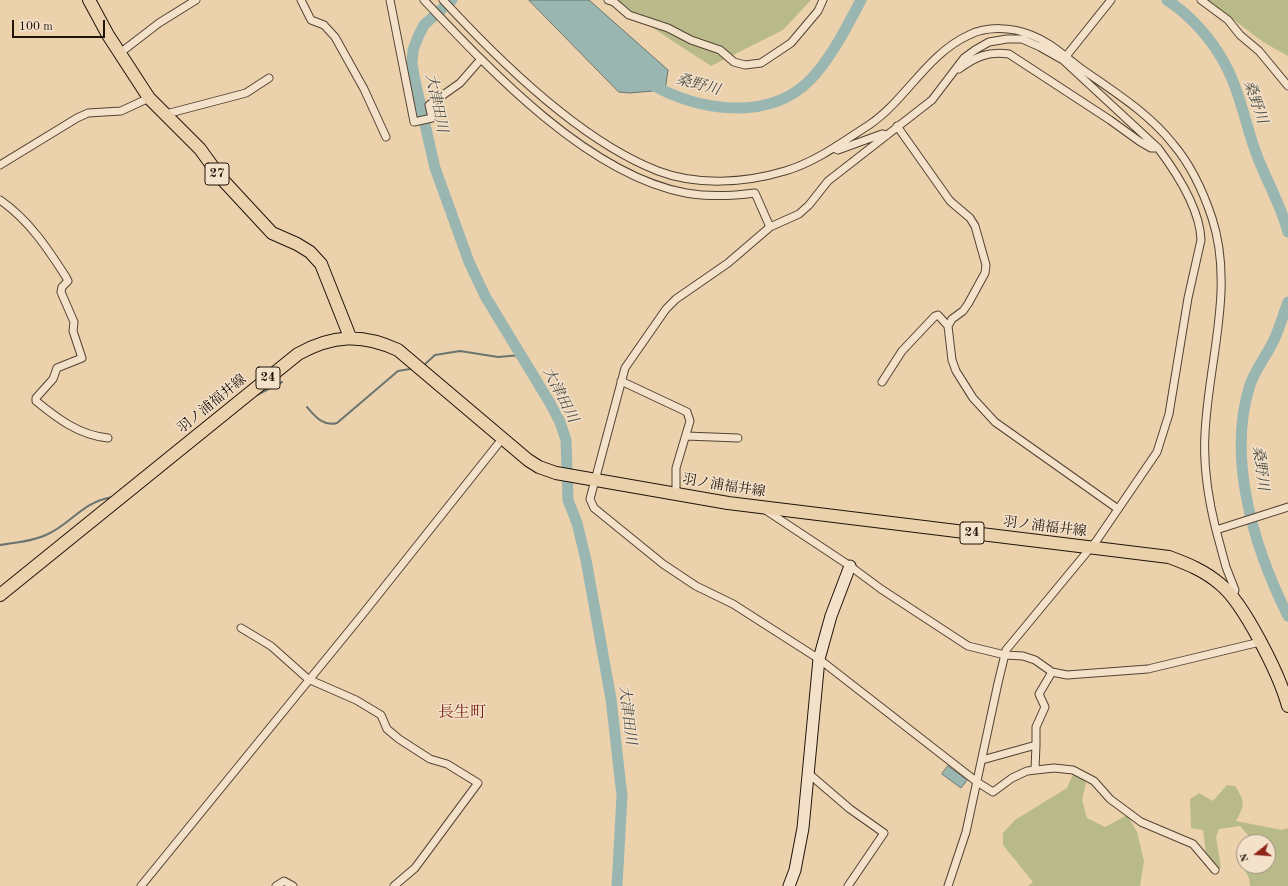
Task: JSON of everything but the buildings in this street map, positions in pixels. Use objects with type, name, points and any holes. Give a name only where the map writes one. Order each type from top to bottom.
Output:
[{"type":"main road","name":"27","points":[[89,0],[120,53],[149,98],[200,149],[220,178],[247,204],[272,233],[304,248],[320,264],[350,337]]},
{"type":"main road","name":"羽ノ浦福井線","points":[[0,595],[298,354],[313,346],[350,337],[382,342],[398,350],[502,439],[539,467],[556,473],[578,478],[594,479],[676,494],[763,507],[1169,557],[1195,566],[1233,596],[1260,642],[1280,682],[1288,706]]},
{"type":"street","points":[[120,53],[159,23],[196,0]]},
{"type":"street","points":[[301,0],[311,20],[324,25],[335,37],[364,90],[386,137]]},
{"type":"street","points":[[390,0],[414,122],[432,118],[429,105],[460,83],[481,60]]},
{"type":"street","points":[[424,0],[481,60],[536,111],[564,132],[618,168],[661,187],[686,193],[713,196],[756,193],[770,227]]},
{"type":"street","points":[[443,0],[479,39],[543,97],[588,132],[633,159],[660,172],[689,179],[728,181],[763,177],[787,171],[810,161],[834,148],[874,121],[906,91],[940,54],[971,33],[990,29],[1006,29],[1029,34],[1051,43],[1149,119],[1173,143],[1190,168],[1202,192],[1213,221],[1219,248],[1220,298],[1205,432],[1204,464],[1209,500],[1218,529],[1226,567],[1235,590],[1233,596]]},
{"type":"street","points":[[608,0],[614,2],[629,15],[668,28],[691,40],[720,50],[734,62],[746,65],[761,63],[791,43],[818,11],[823,0]]},
{"type":"street","points":[[1066,56],[1111,0]]},
{"type":"street","points":[[1201,0],[1228,20],[1288,86]]},
{"type":"street","points":[[948,886],[966,832],[977,782],[982,760],[998,682],[1006,650],[1089,547],[1097,540],[1157,452],[1169,414],[1188,298],[1201,240],[1201,234],[1192,205],[1170,164],[1158,148],[1066,56],[1022,39],[1007,38],[989,42],[964,58],[932,100],[828,181],[809,205],[799,214],[770,227],[728,263],[676,299],[666,308],[625,368],[594,479],[590,499],[594,508],[663,564],[696,586],[733,604],[819,659],[977,782],[993,792],[1017,775],[1035,769],[1072,770],[1084,774],[1094,781],[1110,799],[1141,822],[1193,844],[1215,870]]},
{"type":"street","points":[[954,73],[975,57],[989,53],[1009,54],[1110,120],[1139,141],[1151,148],[1158,148]]},
{"type":"street","points":[[167,116],[170,113],[246,93],[269,78]]},
{"type":"street","points":[[0,165],[77,118],[88,114],[121,111],[149,98]]},
{"type":"street","points":[[897,126],[950,201],[970,218],[979,238],[986,265],[985,273],[968,304],[963,311],[952,319],[948,326]]},
{"type":"street","points":[[834,148],[838,150],[882,134],[887,135]]},
{"type":"street","points":[[0,200],[12,209],[34,232],[66,277],[68,281],[62,288],[61,292],[74,322],[73,331],[82,358],[58,368],[55,376],[36,398],[36,402],[57,420],[95,437],[108,438]]},
{"type":"street","points":[[882,382],[902,351],[935,316],[938,315],[948,326],[952,360],[956,371],[981,409],[995,422],[1118,509]]},
{"type":"street","points":[[621,381],[687,412],[690,422],[676,468],[676,494]]},
{"type":"street","points":[[686,436],[738,438]]},
{"type":"street","points":[[140,886],[437,522],[502,439]]},
{"type":"street","points":[[763,507],[769,513],[850,566],[881,590],[968,646],[1005,655],[1024,656],[1035,660],[1052,672],[1067,675],[1148,669],[1260,642]]},
{"type":"street","points":[[1218,529],[1288,507]]},
{"type":"street","points":[[789,886],[795,870],[803,828],[819,659],[831,616],[850,566]]},
{"type":"street","points":[[240,628],[270,646],[308,679],[356,700],[381,715],[387,729],[398,739],[430,759],[447,764],[478,783],[415,868],[394,886]]},
{"type":"street","points":[[1035,769],[1036,727],[1045,707],[1040,694],[1052,672]]},
{"type":"street","points":[[982,760],[1036,745]]},
{"type":"street","points":[[808,773],[850,809],[884,833],[848,886]]},
{"type":"street","points":[[276,886],[284,881],[293,886]]},
{"type":"green space","points":[[610,0],[811,0],[783,30],[711,66]]},
{"type":"green space","points":[[1208,0],[1288,0],[1288,56],[1263,42]]},
{"type":"green space","points":[[1074,772],[1086,783],[1082,800],[1087,818],[1105,827],[1127,815],[1137,832],[1144,861],[1140,886],[1028,886],[1033,882],[1003,845],[1003,833],[1015,820],[1067,788]]},
{"type":"green space","points":[[1227,785],[1235,786],[1243,803],[1236,821],[1282,830],[1288,828],[1288,886],[1250,886],[1247,874],[1276,874],[1276,834],[1247,834],[1240,826],[1219,829],[1216,837],[1221,868],[1217,870],[1206,855],[1203,830],[1191,828],[1190,799],[1199,793],[1213,801]]},
{"type":"water","points":[[529,0],[589,0],[668,70],[665,90],[629,93],[619,92]]},
{"type":"water","points":[[948,766],[967,780],[961,788],[942,774]]},
{"type":"waterway","name":"大津田川","points":[[452,0],[424,25],[418,37],[413,50],[412,64],[415,81],[435,168],[469,262],[485,296],[550,403],[560,422],[566,440],[568,500],[577,523],[586,560],[611,699],[622,796],[617,886]]},
{"type":"waterway","name":"桑野川","points":[[651,84],[689,101],[711,106],[732,108],[754,107],[774,102],[793,93],[810,80],[825,63],[861,0]]},
{"type":"waterway","name":"桑野川","points":[[1167,0],[1194,22],[1210,40],[1223,60],[1233,80],[1252,143],[1288,232]]},
{"type":"waterway","name":"桑野川","points":[[1288,302],[1275,337],[1250,385],[1243,413],[1241,443],[1243,473],[1255,533],[1276,590],[1288,616]]},
{"type":"waterway","points":[[424,365],[435,355],[460,351],[498,357],[521,355]]},
{"type":"waterway","points":[[307,407],[323,422],[332,424],[337,423],[398,371],[410,369]]},
{"type":"waterway","points":[[255,396],[282,382]]},
{"type":"waterway","points":[[0,545],[29,540],[46,535],[63,525],[85,508],[102,500],[113,497]]},
{"type":"district","name":"長生町","points":[[462,713]]}]
